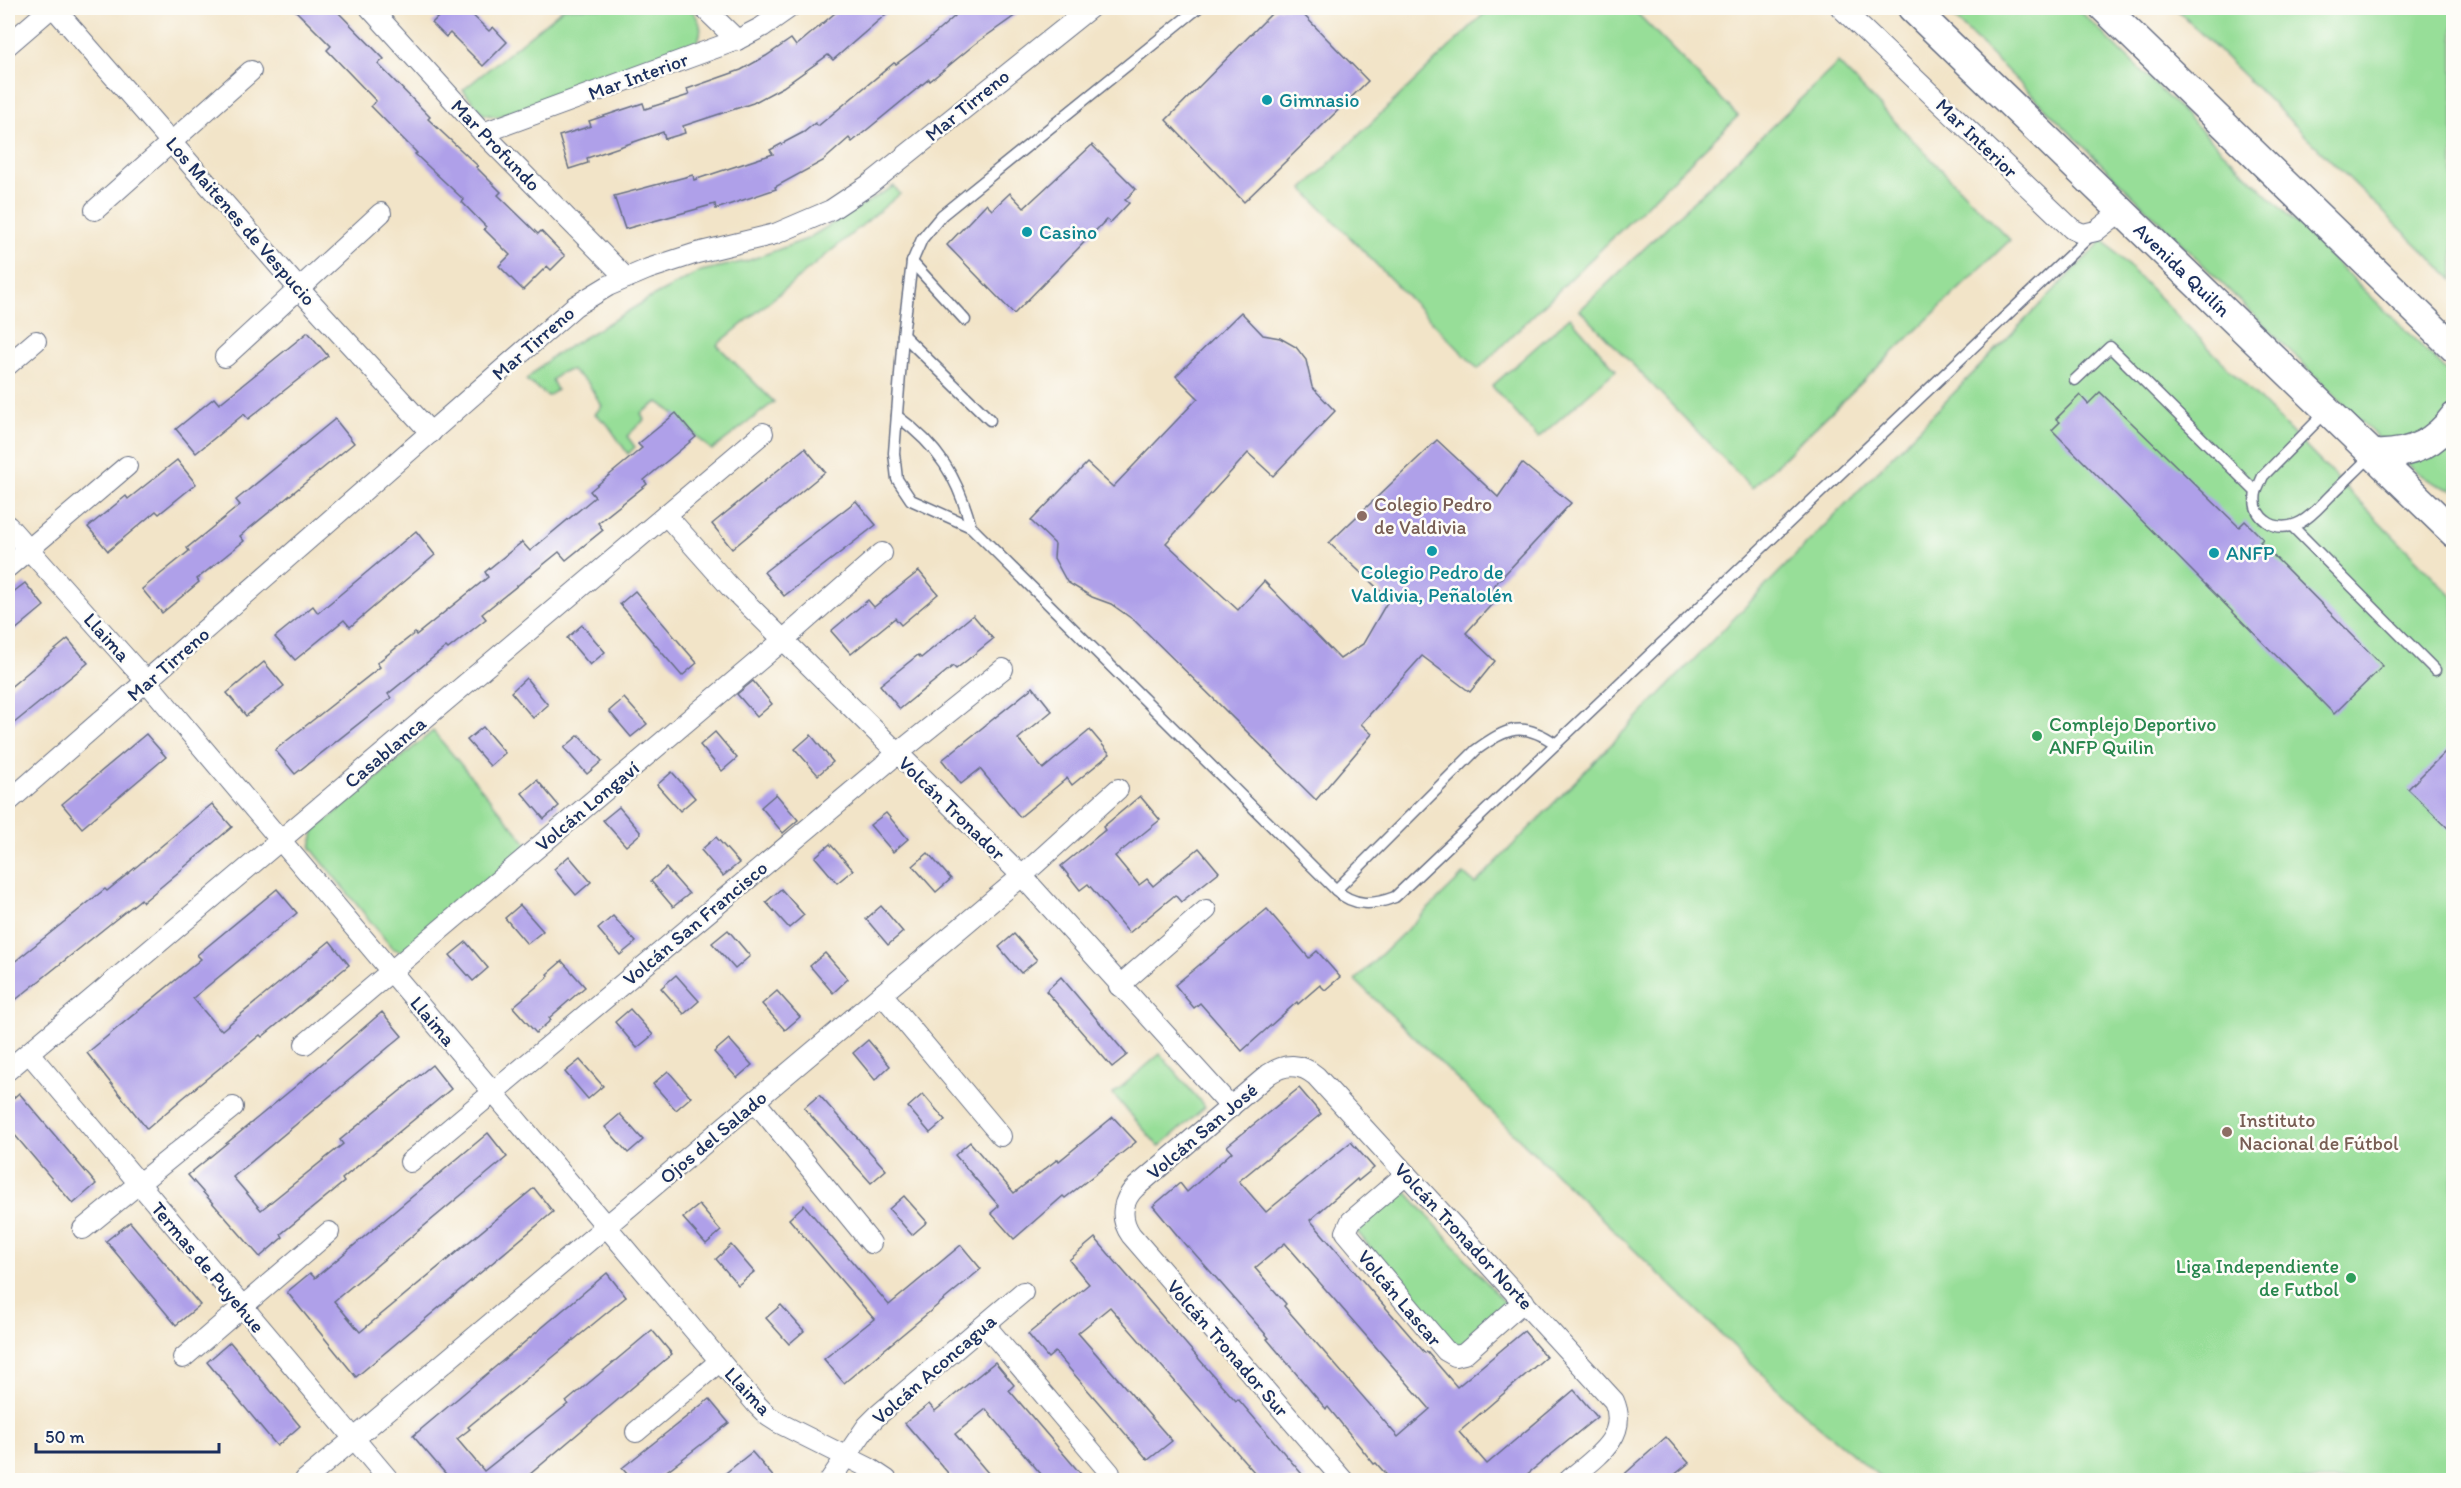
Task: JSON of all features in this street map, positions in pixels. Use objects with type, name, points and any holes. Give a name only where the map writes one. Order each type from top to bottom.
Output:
[{"type":"main road","name":"Avenida Quilín","points":[[1912,8],[2120,212],[2454,533]]},
{"type":"main road","points":[[2104,8],[2454,348]]},
{"type":"main road","points":[[2373,454],[2393,454],[2413,450],[2437,436],[2454,417]]},
{"type":"street","points":[[8,45],[52,8]]},
{"type":"street","name":"Los Maitenes de Vespucio","points":[[52,8],[300,290],[431,432]]},
{"type":"street","name":"Mar Profundo","points":[[370,8],[483,133],[626,278]]},
{"type":"street","points":[[704,8],[737,40]]},
{"type":"street","name":"Mar Interior","points":[[483,133],[737,40],[762,27],[789,8]]},
{"type":"street","name":"Mar Tirreno","points":[[8,802],[575,306],[591,295],[626,278],[697,253],[776,234],[831,210],[870,184],[1090,8]]},
{"type":"street","name":"Mar Interior","points":[[1841,8],[2072,229],[2083,234],[2096,231]]},
{"type":"street","points":[[95,210],[251,71]]},
{"type":"street","points":[[2096,231],[2120,212]]},
{"type":"street","points":[[225,357],[381,213]]},
{"type":"street","points":[[8,366],[36,341]]},
{"type":"street","name":"Casablanca","points":[[8,1070],[763,433]]},
{"type":"street","points":[[8,567],[127,466]]},
{"type":"street","name":"Volcán Tronador","points":[[666,515],[713,569],[782,640],[1022,876],[1119,986],[1191,1060],[1231,1107]]},
{"type":"street","name":"Llaima","points":[[8,526],[147,682],[768,1416],[869,1468],[887,1480]]},
{"type":"street","name":"Volcán Longaví","points":[[305,1044],[882,554]]},
{"type":"street","name":"Volcán San Francisco","points":[[410,1162],[897,754],[1004,669]]},
{"type":"street","name":"Ojos del Salado","points":[[305,1480],[1022,876],[1118,789]]},
{"type":"street","points":[[1119,986],[1206,910]]},
{"type":"street","points":[[882,994],[1001,1136]]},
{"type":"street","name":"Termas de Puyehue","points":[[29,1053],[389,1480]]},
{"type":"street","name":"Volcán San José","points":[[1124,1210],[1127,1197],[1136,1187],[1277,1069],[1293,1065]]},
{"type":"street","name":"Volcán Tronador Norte","points":[[1293,1065],[1310,1070],[1316,1076],[1614,1401],[1619,1421],[1616,1435],[1612,1442],[1569,1480]]},
{"type":"street","points":[[755,1101],[871,1243]]},
{"type":"street","points":[[84,1229],[232,1107]]},
{"type":"street","name":"Volcán Lascar","points":[[1406,1174],[1350,1221],[1346,1232],[1446,1351],[1455,1356],[1464,1354],[1524,1301]]},
{"type":"street","name":"Volcán Tronador Sur","points":[[1124,1210],[1125,1224],[1131,1235],[1343,1480]]},
{"type":"street","points":[[183,1359],[329,1232]]},
{"type":"street","name":"Volcán Aconcagua","points":[[830,1480],[867,1426],[878,1415],[1023,1292]]},
{"type":"street","points":[[985,1325],[1110,1473]]},
{"type":"street","points":[[636,1432],[720,1361]]},
{"type":"lane","points":[[1198,8],[942,215],[922,238],[912,262],[903,334],[894,453],[897,479],[911,500],[971,527],[1336,890],[1344,897],[1366,904],[1395,897],[2096,231]]},
{"type":"lane","points":[[912,262],[966,320]]},
{"type":"lane","points":[[903,334],[990,420]]},
{"type":"lane","points":[[2075,380],[2110,347],[2256,492]]},
{"type":"lane","points":[[2327,411],[2263,476],[2255,501],[2258,513],[2265,521],[2283,528],[2308,517],[2373,454]]},
{"type":"lane","points":[[897,416],[920,433],[948,467],[963,498],[971,527]]},
{"type":"lane","points":[[2292,526],[2435,670]]},
{"type":"lane","points":[[1336,890],[1476,750],[1493,738],[1511,728],[1524,728],[1540,733],[1556,744]]},
{"type":"green space","points":[[564,8],[689,8],[699,23],[699,38],[691,48],[498,117],[483,114],[463,90]]},
{"type":"green space","points":[[1490,8],[1632,8],[1738,116],[1478,369],[1303,189]]},
{"type":"green space","points":[[1944,8],[2077,8],[2453,377],[2453,490],[2422,476],[2378,438]]},
{"type":"green space","points":[[2175,8],[2453,8],[2453,280]]},
{"type":"green space","points":[[1838,63],[2010,240],[1752,488],[1580,310]]},
{"type":"green space","points":[[894,186],[900,194],[717,345],[774,402],[712,450],[658,402],[641,413],[644,420],[627,436],[635,447],[628,454],[608,425],[595,414],[602,406],[588,383],[571,370],[562,372],[552,380],[557,390],[548,396],[526,380],[550,358],[650,298],[701,271],[747,261],[807,239]]},
{"type":"green space","name":"Complejo Deportivo ANFP Quilin","points":[[2103,240],[2453,597],[2453,1480],[1884,1480],[1803,1413],[1355,980],[1464,874],[1475,884]]},
{"type":"green space","points":[[1570,317],[1616,370],[1538,438],[1492,386]]},
{"type":"green space","points":[[433,731],[529,846],[404,953],[392,948],[311,848],[314,831]]},
{"type":"green space","points":[[1160,1054],[1205,1107],[1159,1147],[1113,1094]]},
{"type":"green space","points":[[1402,1187],[1507,1305],[1463,1345],[1453,1347],[1354,1228]]},
{"type":"building","points":[[293,8],[334,8],[384,59],[378,64],[430,117],[428,119],[478,166],[476,167],[501,192],[498,195],[538,234],[541,231],[565,256],[551,270],[547,266],[523,290],[499,266],[510,255],[484,229],[486,227],[462,202],[464,200],[415,154],[417,153],[371,106],[376,101],[327,50],[331,46]]},
{"type":"building","points":[[447,8],[465,8],[489,31],[493,27],[507,42],[483,66],[450,33],[446,37],[432,23]]},
{"type":"building","points":[[841,8],[893,8],[833,60],[828,55],[783,87],[753,103],[683,126],[685,133],[665,139],[663,132],[587,158],[588,163],[569,169],[559,136],[591,126],[589,121],[643,103],[645,109],[689,95],[687,89],[741,70],[791,39],[796,46]]},
{"type":"building","points":[[948,8],[1026,8],[975,44],[930,81],[929,79],[852,142],[849,138],[823,161],[775,187],[776,189],[716,209],[715,204],[625,229],[614,196],[693,175],[694,180],[773,154],[770,150],[804,132],[815,123],[818,126],[894,63],[896,64],[924,43],[955,16]]},
{"type":"building","name":"Gimnasio","points":[[1277,8],[1297,8],[1368,81],[1244,202],[1166,120]]},
{"type":"building","name":"Casino","points":[[1092,145],[1136,189],[1125,200],[1129,203],[1110,223],[1106,220],[1014,314],[947,245],[986,204],[992,210],[1010,193],[1024,208]]},
{"type":"building","name":"Colegio Pedro de Valdivia, Peñalolén","points":[[1241,312],[1263,335],[1280,338],[1296,347],[1306,360],[1312,387],[1335,411],[1273,476],[1248,453],[1166,543],[1238,610],[1264,581],[1340,659],[1363,644],[1389,599],[1329,543],[1437,440],[1498,497],[1522,463],[1571,503],[1491,589],[1502,593],[1466,633],[1495,661],[1470,692],[1422,656],[1361,724],[1372,734],[1316,800],[1135,621],[1111,604],[1092,597],[1067,582],[1054,558],[1055,544],[1031,521],[1087,463],[1113,487],[1198,398],[1176,376]]},
{"type":"building","points":[[308,332],[328,356],[248,419],[244,414],[196,453],[176,429],[214,398],[219,404]]},
{"type":"building","name":"ANFP","points":[[2100,392],[2239,527],[2245,521],[2263,539],[2260,542],[2383,666],[2334,714],[2052,430],[2060,422],[2056,419],[2080,395],[2088,404]]},
{"type":"building","points":[[676,413],[696,437],[644,480],[647,484],[598,523],[603,530],[566,560],[559,552],[482,614],[486,619],[448,649],[446,647],[388,694],[391,698],[295,774],[275,750],[380,667],[377,663],[488,577],[485,572],[522,542],[530,551],[595,497],[590,491],[642,448],[638,444]]},
{"type":"building","points":[[335,419],[354,443],[240,536],[244,541],[197,579],[199,582],[162,613],[142,589],[189,551],[187,548],[240,505],[236,500]]},
{"type":"building","points":[[805,448],[825,472],[732,549],[712,524]]},
{"type":"building","points":[[177,460],[196,484],[159,514],[156,511],[108,551],[88,527],[126,496],[128,499]]},
{"type":"building","points":[[856,501],[876,525],[784,596],[764,572]]},
{"type":"building","points":[[416,531],[435,555],[350,627],[344,620],[295,660],[275,637],[313,606],[318,613]]},
{"type":"building","points":[[919,571],[938,594],[901,625],[895,618],[851,654],[831,631],[868,600],[874,607]]},
{"type":"building","points":[[25,583],[44,606],[8,636],[8,596]]},
{"type":"building","points":[[635,591],[697,663],[682,676],[620,604]]},
{"type":"building","points":[[973,615],[993,639],[956,669],[953,666],[900,709],[880,685],[918,655],[921,658]]},
{"type":"building","points":[[582,625],[605,652],[590,665],[567,638]]},
{"type":"building","points":[[68,639],[88,663],[8,728],[8,689]]},
{"type":"building","points":[[264,662],[284,686],[246,716],[227,693]]},
{"type":"building","points":[[526,678],[548,705],[533,718],[511,692]]},
{"type":"building","points":[[753,681],[772,704],[757,717],[737,694]]},
{"type":"building","points":[[1033,687],[1052,711],[1018,739],[1043,769],[1090,730],[1110,754],[1072,785],[1067,778],[1020,817],[980,769],[961,784],[942,760]]},
{"type":"building","points":[[624,698],[647,724],[631,737],[609,711]]},
{"type":"building","points":[[483,727],[505,753],[490,766],[467,740]]},
{"type":"building","points":[[715,732],[737,758],[722,771],[700,745]]},
{"type":"building","points":[[146,734],[166,757],[82,828],[62,804]]},
{"type":"building","points":[[579,735],[602,761],[587,774],[564,748]]},
{"type":"building","points":[[811,735],[833,762],[818,775],[795,749]]},
{"type":"building","points":[[2454,743],[2454,834],[2408,789]]},
{"type":"building","points":[[672,772],[695,798],[680,811],[657,785]]},
{"type":"building","points":[[537,780],[559,806],[544,819],[522,793]]},
{"type":"building","points":[[776,794],[798,820],[783,833],[761,807]]},
{"type":"building","points":[[1140,796],[1160,820],[1115,856],[1139,885],[1147,879],[1153,886],[1199,848],[1219,872],[1181,902],[1175,895],[1129,933],[1088,884],[1080,890],[1061,866],[1105,830],[1103,827]]},
{"type":"building","points":[[212,804],[232,827],[143,902],[141,899],[8,1006],[8,967],[105,889],[107,891]]},
{"type":"building","points":[[619,807],[641,833],[626,846],[603,820]]},
{"type":"building","points":[[886,813],[908,839],[893,852],[870,825]]},
{"type":"building","points":[[716,837],[739,863],[723,876],[701,850]]},
{"type":"building","points":[[830,844],[853,870],[837,883],[815,857]]},
{"type":"building","points":[[928,853],[951,879],[936,892],[913,866]]},
{"type":"building","points":[[569,856],[591,882],[576,895],[554,869]]},
{"type":"building","points":[[666,868],[689,894],[673,907],[651,881]]},
{"type":"building","points":[[277,889],[297,913],[193,998],[219,1029],[222,1030],[330,941],[349,965],[147,1129],[87,1053],[201,959],[197,955]]},
{"type":"building","points":[[781,889],[804,915],[789,928],[766,902]]},
{"type":"building","points":[[520,905],[543,931],[527,944],[505,918]]},
{"type":"building","points":[[881,906],[903,932],[888,945],[866,919]]},
{"type":"building","points":[[1267,909],[1309,958],[1317,951],[1340,977],[1325,990],[1320,985],[1298,1004],[1297,1002],[1242,1051],[1200,1003],[1194,1008],[1175,985]]},
{"type":"building","points":[[613,916],[636,942],[620,955],[598,929]]},
{"type":"building","points":[[728,930],[750,956],[735,969],[712,943]]},
{"type":"building","points":[[1014,934],[1037,960],[1021,973],[999,947]]},
{"type":"building","points":[[466,942],[488,968],[473,981],[450,955]]},
{"type":"building","points":[[825,953],[848,979],[833,993],[810,966]]},
{"type":"building","points":[[562,961],[585,987],[549,1018],[551,1020],[536,1033],[513,1007],[549,976],[547,974]]},
{"type":"building","points":[[676,975],[699,1001],[684,1014],[661,988]]},
{"type":"building","points":[[1061,977],[1127,1055],[1112,1067],[1046,991]]},
{"type":"building","points":[[777,991],[800,1017],[785,1030],[762,1004]]},
{"type":"building","points":[[630,1009],[653,1035],[637,1048],[615,1022]]},
{"type":"building","points":[[382,1012],[402,1036],[233,1177],[261,1210],[343,1144],[340,1140],[432,1065],[451,1089],[342,1179],[344,1182],[281,1234],[283,1237],[260,1257],[188,1175]]},
{"type":"building","points":[[729,1039],[752,1065],[737,1078],[714,1052]]},
{"type":"building","points":[[868,1040],[890,1066],[875,1080],[853,1053]]},
{"type":"building","points":[[580,1060],[603,1086],[588,1099],[565,1072]]},
{"type":"building","points":[[668,1071],[691,1097],[676,1110],[653,1084]]},
{"type":"building","points":[[1299,1088],[1321,1114],[1239,1181],[1266,1212],[1351,1142],[1374,1168],[1358,1181],[1357,1179],[1310,1220],[1425,1353],[1427,1352],[1457,1387],[1524,1331],[1546,1357],[1459,1432],[1487,1464],[1574,1390],[1597,1417],[1520,1480],[1391,1480],[1376,1463],[1374,1464],[1328,1407],[1326,1409],[1267,1339],[1269,1338],[1153,1206],[1180,1183],[1187,1192],[1232,1152],[1227,1146]],"holes":[[[1285,1243],[1430,1409],[1398,1437],[1284,1306],[1286,1304],[1255,1268]]]},
{"type":"building","points":[[19,1093],[96,1184],[73,1204],[8,1127],[8,1103]]},
{"type":"building","points":[[923,1094],[945,1120],[930,1133],[908,1107]]},
{"type":"building","points":[[819,1095],[886,1170],[871,1183],[804,1108]]},
{"type":"building","points":[[620,1114],[643,1140],[628,1153],[605,1127]]},
{"type":"building","points":[[1113,1117],[1136,1142],[1065,1198],[1063,1196],[1014,1239],[991,1213],[999,1206],[955,1155],[970,1142],[1014,1193],[1058,1159],[1059,1161]]},
{"type":"building","points":[[488,1133],[507,1157],[334,1301],[360,1332],[534,1188],[553,1212],[356,1377],[287,1292],[310,1273],[315,1278]]},
{"type":"building","points":[[904,1196],[927,1222],[912,1235],[889,1209]]},
{"type":"building","points":[[699,1205],[721,1231],[706,1244],[683,1218]]},
{"type":"building","points":[[804,1205],[889,1305],[961,1245],[981,1269],[844,1383],[824,1359],[874,1319],[789,1219]]},
{"type":"building","points":[[130,1222],[200,1305],[176,1325],[106,1241]]},
{"type":"building","points":[[1095,1238],[1307,1480],[1261,1480],[1110,1307],[1078,1333],[1172,1441],[1148,1460],[1055,1352],[1048,1358],[1028,1334],[1089,1284],[1069,1260]]},
{"type":"building","points":[[731,1245],[754,1272],[738,1285],[716,1259]]},
{"type":"building","points":[[607,1273],[626,1297],[468,1427],[470,1429],[457,1439],[484,1471],[568,1404],[566,1402],[652,1330],[672,1354],[523,1480],[451,1480],[413,1436]]},
{"type":"building","points":[[781,1305],[804,1331],[789,1344],[766,1318]]},
{"type":"building","points":[[230,1342],[300,1426],[277,1446],[207,1362]]},
{"type":"building","points":[[995,1362],[1014,1385],[1009,1390],[1086,1480],[1046,1480],[986,1409],[955,1434],[994,1480],[954,1480],[905,1423],[929,1404],[935,1411]]},
{"type":"building","points":[[709,1399],[729,1423],[655,1480],[632,1480],[622,1468]]},
{"type":"building","points":[[1666,1437],[1689,1463],[1668,1480],[1618,1480]]},
{"type":"building","points":[[752,1452],[776,1480],[717,1480]]},
{"type":"place","name":"Gimnasio","points":[[1267,100]]},
{"type":"place","name":"Casino","points":[[1027,232]]},
{"type":"place","name":"Colegio Pedro de Valdivia","points":[[1362,516]]},
{"type":"place","name":"Colegio Pedro de Valdivia, Peñalolén","points":[[1432,551]]},
{"type":"place","name":"ANFP","points":[[2214,553]]},
{"type":"place","name":"Complejo Deportivo ANFP Quilin","points":[[2037,736]]},
{"type":"place","name":"Instituto Nacional de Fútbol","points":[[2227,1132]]},
{"type":"place","name":"Liga Independiente de Futbol","points":[[2351,1278]]}]
